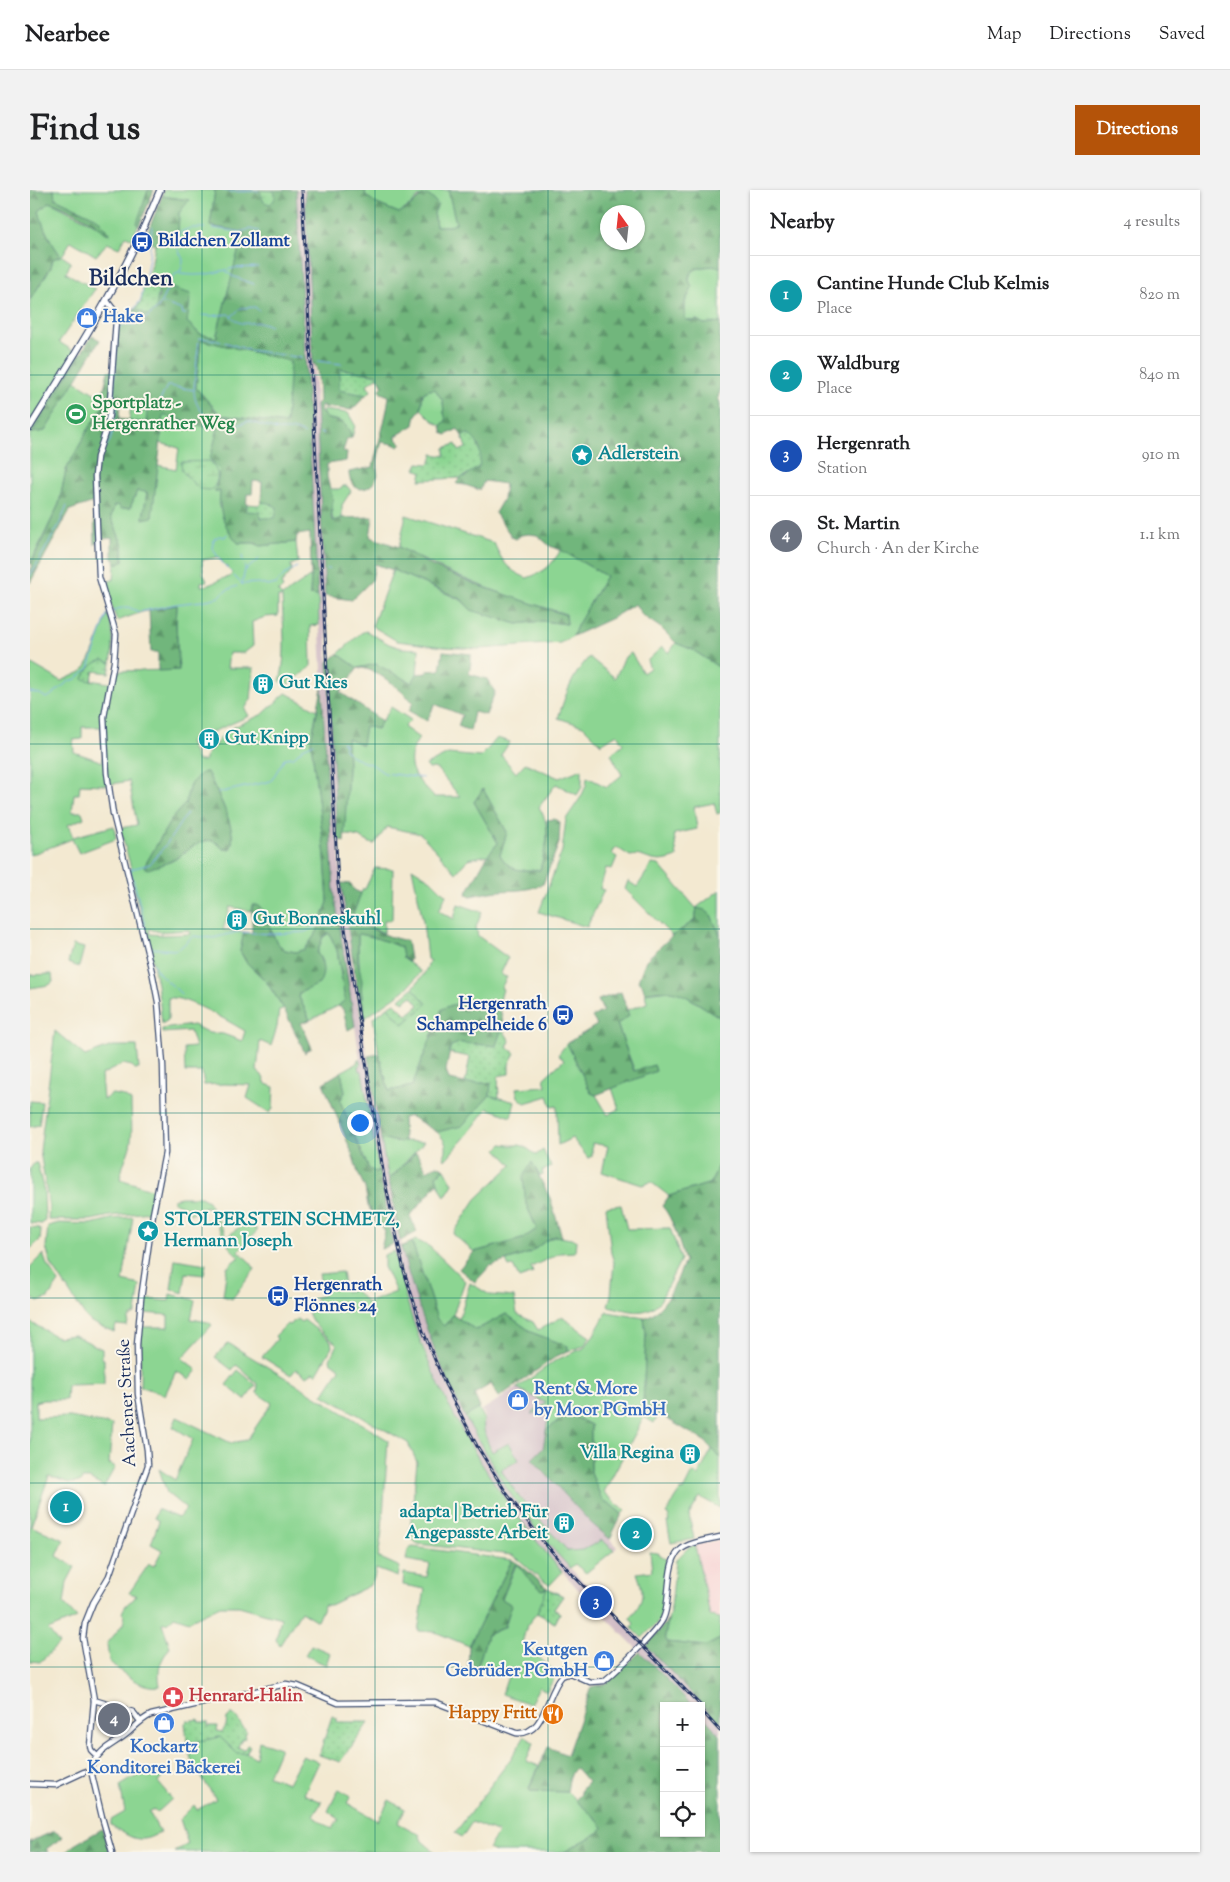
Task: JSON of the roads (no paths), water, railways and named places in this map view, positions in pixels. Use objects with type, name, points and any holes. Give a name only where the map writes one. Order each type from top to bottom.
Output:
[{"type":"main road","points":[[30,427],[107,300],[134,249],[160,190]]},
{"type":"street","name":"Aachener Straße","points":[[96,1756],[90,1746],[94,1700],[83,1638],[85,1624],[93,1603],[109,1576],[146,1472],[148,1461],[138,1394],[137,1346],[141,1299],[153,1214],[165,1153],[162,1098],[163,1065],[158,1002],[113,814],[107,773],[104,717],[117,642],[115,626],[99,577],[95,476],[97,457],[109,415],[116,320],[114,310],[107,300]]},
{"type":"street","points":[[30,1784],[56,1785],[84,1772],[85,1768],[91,1766],[101,1751],[140,1721],[158,1712],[286,1684],[298,1686],[338,1703],[435,1702],[507,1730],[520,1734],[530,1732],[537,1726],[562,1676],[570,1673],[590,1682],[604,1681],[658,1626],[665,1614],[673,1557],[680,1549],[690,1543],[720,1537]]},
{"type":"street","points":[[94,1700],[134,1712],[140,1721]]},
{"type":"street","points":[[91,1766],[94,1769],[92,1775],[112,1852]]},
{"type":"street","points":[[84,1772],[87,1775],[92,1775]]},
{"type":"waterway","points":[[221,190],[231,192],[258,191]]},
{"type":"waterway","points":[[120,321],[136,307],[141,299],[149,258],[152,226]]},
{"type":"waterway","points":[[117,329],[125,324],[138,325],[158,308],[174,275],[180,272],[183,264],[183,259],[177,245],[180,232],[191,228],[205,228]]},
{"type":"waterway","points":[[213,228],[241,232],[249,229],[259,231]]},
{"type":"waterway","points":[[180,274],[201,275],[234,268],[258,267]]},
{"type":"waterway","points":[[226,271],[232,276],[254,284]]},
{"type":"waterway","points":[[163,303],[182,310],[183,314],[186,314]]},
{"type":"waterway","points":[[232,316],[241,308],[255,307],[259,311]]},
{"type":"waterway","points":[[202,315],[228,314],[241,323],[260,323],[270,326]]},
{"type":"waterway","points":[[194,390],[199,338],[218,340],[249,350],[303,358]]},
{"type":"waterway","points":[[116,414],[117,407],[113,402],[117,343]]},
{"type":"waterway","points":[[317,361],[342,364]]},
{"type":"waterway","points":[[114,403],[141,411],[158,405],[167,386],[194,390],[198,406],[204,414],[218,420],[222,424],[236,426],[248,421],[277,430],[295,430],[305,434]]},
{"type":"waterway","points":[[100,455],[110,441],[116,418]]},
{"type":"waterway","points":[[30,576],[60,523],[67,506]]},
{"type":"waterway","points":[[227,534],[225,537],[219,536],[214,539],[212,548],[231,572]]},
{"type":"waterway","points":[[237,549],[242,554],[243,562]]},
{"type":"waterway","points":[[246,570],[259,559]]},
{"type":"waterway","points":[[242,584],[245,566]]},
{"type":"waterway","points":[[242,584],[258,583],[268,586],[276,584],[284,575],[297,567]]},
{"type":"waterway","points":[[234,576],[242,584]]},
{"type":"waterway","points":[[113,612],[117,609],[128,607],[139,612],[176,604],[202,601],[219,597],[225,591],[237,586]]},
{"type":"waterway","points":[[30,692],[40,694],[46,698],[49,697],[89,668],[107,614]]},
{"type":"waterway","points":[[342,742],[344,742],[345,749],[352,756],[373,765],[384,773],[423,778]]},
{"type":"waterway","points":[[218,793],[271,781],[285,758],[294,757],[303,748],[314,743]]},
{"type":"waterway","points":[[131,875],[131,869],[150,864],[168,842],[187,813]]},
{"type":"waterway","points":[[132,875],[146,929]]},
{"type":"waterway","points":[[147,934],[150,948],[174,950],[180,948],[193,936],[213,938],[237,932],[273,934],[305,932],[321,924],[324,926],[333,925]]},
{"type":"waterway","points":[[153,963],[162,976],[182,995]]},
{"type":"railway","points":[[302,190],[338,884],[384,1177],[404,1271],[423,1331],[445,1384],[477,1446],[507,1494],[541,1539],[570,1572],[697,1702]]},
{"type":"railway","points":[[705,1714],[720,1731]]},
{"type":"place","name":"Bildchen Zollamt","points":[[142,242]]},
{"type":"place","name":"Hake","points":[[87,318]]},
{"type":"place","name":"Sportplatz - Hergenrather Weg","points":[[76,414]]},
{"type":"place","name":"Adlerstein","points":[[582,455]]},
{"type":"place","name":"Gut Ries","points":[[263,684]]},
{"type":"place","name":"Gut Knipp","points":[[209,739]]},
{"type":"place","name":"Gut Bonneskuhl","points":[[237,920]]},
{"type":"place","name":"Hergenrath Schampelheide 6","points":[[563,1015]]},
{"type":"place","name":"STOLPERSTEIN SCHMETZ, Hermann Joseph","points":[[148,1231]]},
{"type":"place","name":"Hergenrath Flönnes 24","points":[[278,1296]]},
{"type":"place","name":"Rent & More by Moor PGmbH","points":[[518,1400]]},
{"type":"place","name":"Villa Regina","points":[[690,1454]]},
{"type":"place","name":"Cantine Hunde Club Kelmis","points":[[66,1507]]},
{"type":"place","name":"adapta | Betrieb Für Angepasste Arbeit","points":[[564,1523]]},
{"type":"place","name":"Waldburg","points":[[636,1534]]},
{"type":"place","name":"Hergenrath","points":[[596,1602]]},
{"type":"place","name":"Keutgen Gebrüder PGmbH","points":[[604,1661]]},
{"type":"place","name":"Henrard-Halin","points":[[173,1697]]},
{"type":"place","name":"Happy Fritt","points":[[553,1714]]},
{"type":"place","name":"St. Martin","points":[[114,1719]]},
{"type":"place","name":"Kockartz Konditorei Bäckerei","points":[[164,1723]]},
{"type":"district","name":"Bildchen","points":[[131,280]]}]
